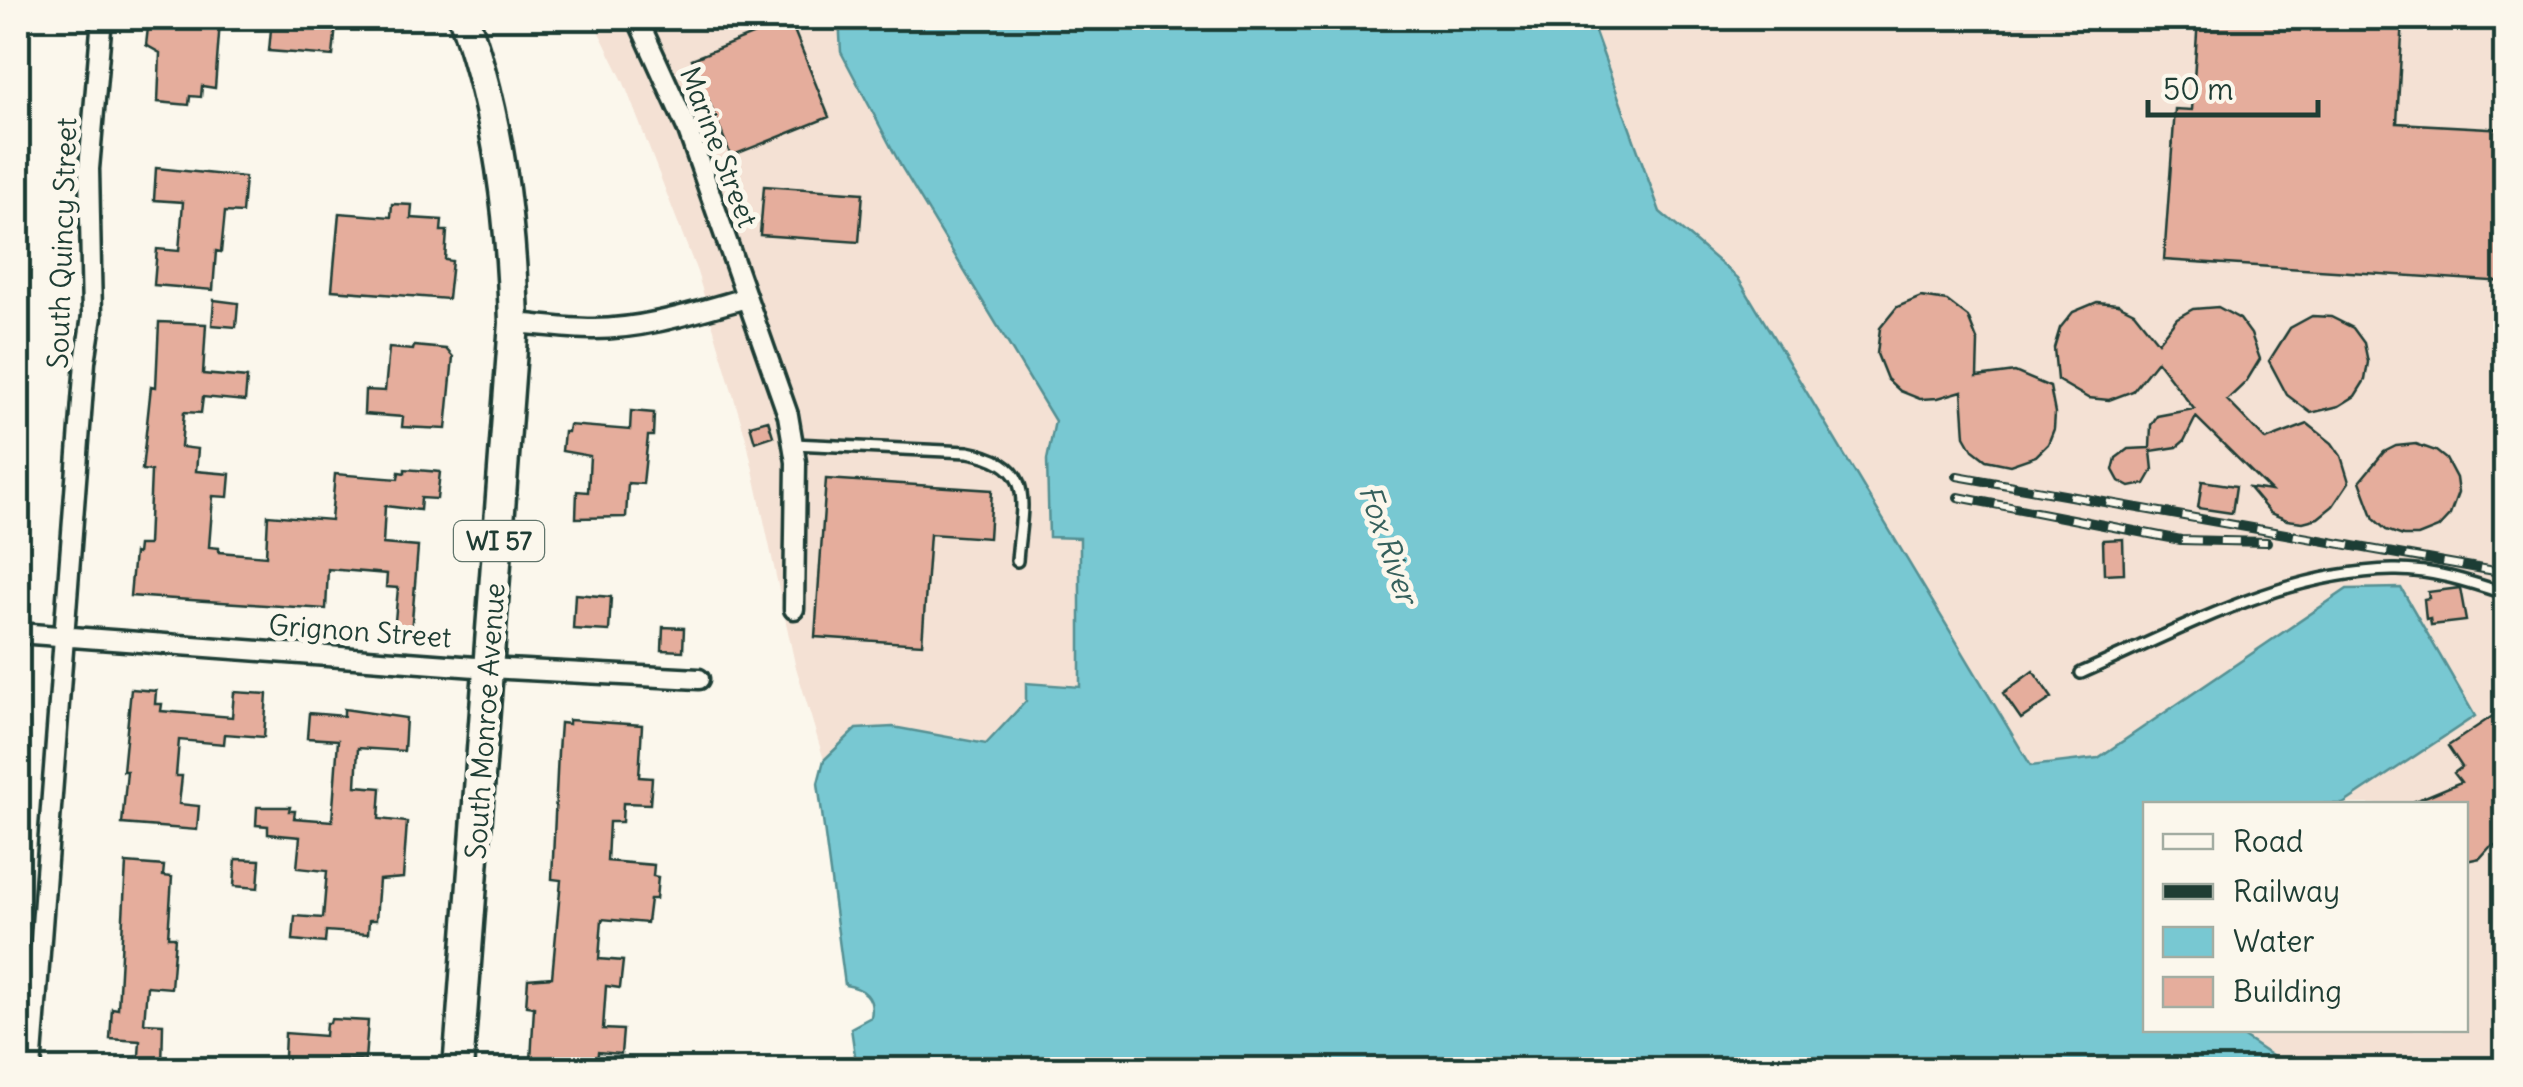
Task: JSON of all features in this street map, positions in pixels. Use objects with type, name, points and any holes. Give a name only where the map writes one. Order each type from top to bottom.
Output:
[{"type":"main road","name":"South Monroe Avenue","points":[[458,1070],[514,323],[512,242],[504,178],[486,89],[464,18]]},
{"type":"street","name":"South Quincy Street","points":[[31,1070],[85,362],[92,316],[90,169],[102,18]]},
{"type":"street","name":"Marine Street","points":[[637,18],[687,128],[788,415],[796,462],[794,609]]},
{"type":"street","points":[[514,323],[631,326],[746,298]]},
{"type":"street","name":"Grignon Street","points":[[18,633],[699,680]]},
{"type":"lane","points":[[793,444],[968,452],[1007,464],[1019,481],[1022,495],[1016,561]]},
{"type":"lane","points":[[2081,673],[2269,593],[2334,576],[2397,569],[2477,584],[2506,594]]},
{"type":"shaded area","points":[[592,18],[839,18],[841,52],[1055,421],[1050,537],[1080,538],[1080,687],[1027,701],[987,744],[893,727],[857,729],[824,760],[795,664],[747,442],[697,272],[624,83]]},
{"type":"shaded area","points":[[1590,18],[2505,18],[2505,1069],[2276,1069],[2275,1058],[2236,1032],[2468,1032],[2468,802],[2346,802],[2474,716],[2347,589],[2098,758],[2031,766],[1738,278],[1660,212]]},
{"type":"water","name":"Fox River","points":[[839,18],[1590,18],[1660,212],[1738,278],[2031,766],[2098,758],[2347,589],[2401,588],[2475,716],[2346,802],[2143,802],[2143,1032],[2236,1032],[2275,1058],[2276,1069],[857,1069],[851,1028],[871,1017],[871,1004],[863,991],[845,985],[818,783],[824,760],[856,729],[893,727],[986,744],[1026,701],[1026,683],[1080,687],[1080,538],[1049,537],[1047,460],[1055,421],[902,168],[841,52]]},
{"type":"building","points":[[272,18],[317,18],[317,22],[336,24],[333,56],[269,51]]},
{"type":"building","points":[[2198,18],[2403,18],[2397,123],[2506,129],[2506,282],[2164,260],[2175,109],[2192,110]]},
{"type":"building","points":[[149,19],[220,21],[215,88],[202,86],[201,97],[190,96],[189,105],[158,102],[160,53],[146,45]]},
{"type":"building","points":[[790,20],[829,117],[731,156],[692,59]]},
{"type":"building","points":[[156,168],[245,177],[242,213],[225,212],[213,290],[154,285],[157,249],[179,251],[183,202],[154,200]]},
{"type":"building","points":[[764,186],[863,193],[859,242],[760,235]]},
{"type":"building","points":[[392,204],[412,205],[411,218],[442,220],[441,231],[447,231],[445,260],[452,261],[448,299],[332,290],[339,213],[391,217]]},
{"type":"building","points":[[1921,297],[1947,301],[1968,317],[1978,342],[1977,377],[2015,372],[2050,387],[2054,429],[2048,444],[2036,456],[2010,465],[1986,460],[1973,450],[1965,436],[1962,391],[1920,399],[1900,391],[1887,379],[1877,354],[1880,328],[1897,307]]},
{"type":"building","points":[[214,300],[238,303],[236,327],[212,325]]},
{"type":"building","points":[[2097,302],[2118,304],[2134,312],[2158,342],[2177,318],[2193,309],[2218,307],[2240,319],[2251,334],[2260,359],[2246,382],[2227,400],[2266,440],[2308,424],[2332,443],[2341,456],[2349,482],[2333,506],[2318,518],[2303,522],[2270,513],[2249,488],[2271,491],[2196,417],[2177,447],[2151,451],[2153,470],[2145,484],[2130,487],[2119,481],[2113,470],[2116,458],[2128,449],[2150,448],[2151,425],[2157,416],[2194,409],[2157,361],[2133,391],[2109,400],[2088,398],[2057,380],[2054,348],[2060,328],[2073,312]]},
{"type":"building","points":[[2312,316],[2331,317],[2353,328],[2364,343],[2368,362],[2365,380],[2355,396],[2339,406],[2311,413],[2287,395],[2269,361],[2290,328]]},
{"type":"building","points":[[159,322],[206,324],[203,374],[247,378],[245,401],[203,397],[201,413],[184,412],[181,447],[198,449],[196,471],[230,474],[228,497],[213,496],[209,547],[219,548],[219,552],[266,556],[268,515],[331,520],[335,474],[398,479],[399,472],[405,473],[405,469],[440,472],[437,499],[421,498],[420,510],[385,506],[383,544],[418,547],[411,633],[394,632],[398,588],[386,587],[387,574],[328,569],[326,609],[130,596],[134,553],[137,554],[138,545],[148,545],[151,471],[142,470],[151,386],[156,387]]},
{"type":"building","points":[[414,346],[446,349],[453,357],[446,429],[402,427],[403,417],[364,414],[365,390],[385,391],[389,348],[413,350]]},
{"type":"building","points":[[631,411],[654,413],[643,484],[628,483],[626,517],[576,518],[577,491],[588,492],[590,456],[562,451],[564,432],[568,432],[569,425],[630,430]]},
{"type":"building","points":[[768,420],[773,436],[755,442],[750,425]]},
{"type":"building","points":[[2416,444],[2446,459],[2456,478],[2458,493],[2450,515],[2438,528],[2418,536],[2403,536],[2386,530],[2374,519],[2360,481],[2384,452]]},
{"type":"building","points":[[826,479],[992,490],[989,538],[930,534],[922,644],[815,637]]},
{"type":"building","points":[[2202,481],[2236,486],[2232,513],[2198,508]]},
{"type":"building","points":[[2123,539],[2124,573],[2104,574],[2103,540]]},
{"type":"building","points":[[2460,588],[2466,621],[2431,625],[2430,618],[2426,619],[2424,599],[2429,598],[2428,592]]},
{"type":"building","points":[[575,594],[611,597],[609,631],[573,629]]},
{"type":"building","points":[[663,627],[684,628],[683,651],[662,650]]},
{"type":"building","points":[[2033,671],[2052,698],[2021,719],[2003,693]]},
{"type":"building","points":[[131,689],[156,691],[155,704],[162,704],[161,711],[232,717],[234,692],[267,694],[264,737],[225,734],[224,744],[179,740],[179,804],[199,806],[197,830],[122,824]]},
{"type":"building","points":[[2506,707],[2506,841],[2490,847],[2480,858],[2468,861],[2468,802],[2413,802],[2461,782],[2454,773],[2462,767],[2448,746]]},
{"type":"building","points":[[344,709],[406,718],[404,751],[358,748],[356,786],[381,788],[379,819],[407,822],[403,878],[379,880],[376,920],[369,920],[368,934],[326,931],[325,943],[293,940],[295,916],[323,918],[327,871],[297,868],[300,837],[268,834],[268,826],[256,825],[257,807],[290,807],[289,811],[295,811],[294,818],[332,821],[338,740],[307,738],[309,713],[344,716]]},
{"type":"building","points":[[569,720],[642,725],[639,777],[652,778],[650,804],[623,803],[622,822],[609,822],[607,861],[654,865],[653,876],[658,877],[656,899],[650,899],[647,923],[602,919],[599,959],[623,961],[620,988],[606,986],[603,1029],[623,1030],[621,1054],[598,1052],[597,1065],[531,1061],[534,1007],[526,1006],[528,979],[552,977],[561,880],[552,879],[558,752],[560,723],[569,724]]},
{"type":"building","points":[[236,859],[260,860],[258,888],[234,886]]},
{"type":"building","points":[[126,863],[164,866],[163,876],[172,877],[168,937],[175,937],[171,988],[147,986],[144,1023],[163,1024],[162,1070],[138,1070],[140,1041],[110,1039],[112,1008],[118,1009]]},
{"type":"building","points":[[331,1019],[368,1021],[365,1060],[329,1058],[329,1070],[310,1070],[311,1059],[284,1057],[285,1033],[325,1036],[326,1023]]},
{"type":"railway","points":[[1957,476],[2506,573]]},
{"type":"railway","points":[[1958,497],[2181,540],[2267,542]]}]
